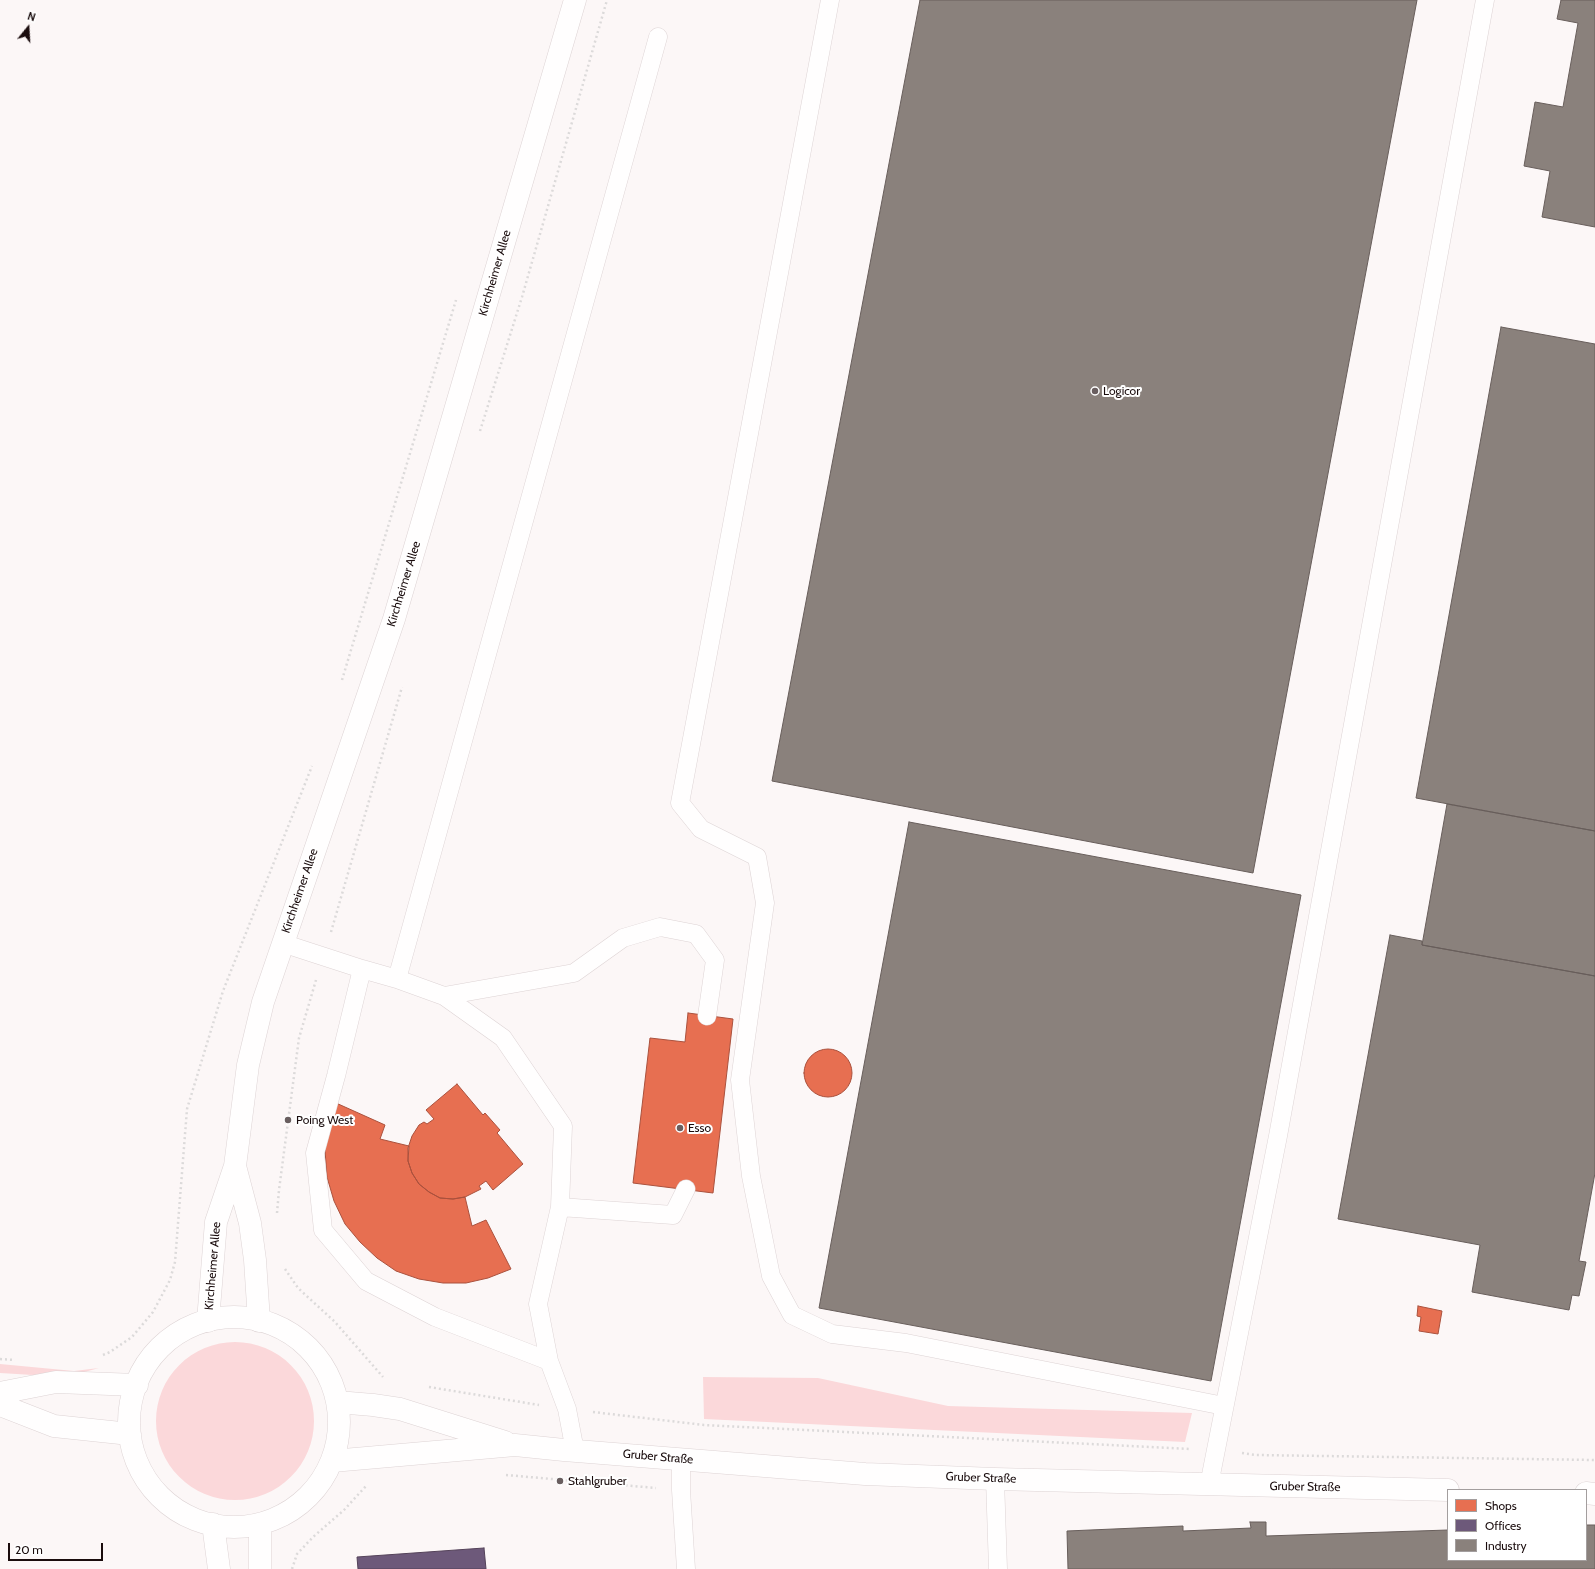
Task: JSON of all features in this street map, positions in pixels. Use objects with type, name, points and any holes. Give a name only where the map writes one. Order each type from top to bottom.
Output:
[{"type":"street","name":"Kirchheimer Allee","points":[[208,1321],[216,1222],[235,1166],[248,1066],[263,1002],[394,619],[575,0]]},
{"type":"street","name":"Kirchheimer Allee","points":[[235,1166],[250,1222],[255,1260],[259,1321]]},
{"type":"street","points":[[225,1318],[242,1318],[259,1321],[278,1327],[296,1337],[310,1350],[322,1366],[332,1383],[337,1402],[339,1429],[332,1461],[319,1484],[310,1494],[295,1507],[278,1517],[260,1524],[228,1527],[195,1519],[178,1510],[163,1499],[151,1485],[136,1458],[130,1434],[132,1401],[136,1385],[145,1367],[167,1342],[189,1327],[208,1321],[225,1318]]},
{"type":"street","points":[[0,1393],[56,1382],[136,1385]]},
{"type":"street","name":"Gruber Straße","points":[[337,1402],[400,1409],[515,1445]]},
{"type":"street","points":[[0,1405],[54,1426],[130,1434]]},
{"type":"street","name":"Gruber Straße","points":[[332,1461],[515,1445],[865,1474],[1209,1485],[1447,1490]]},
{"type":"street","points":[[213,1524],[219,1569]]},
{"type":"street","points":[[260,1524],[260,1569]]},
{"type":"lane","points":[[830,0],[680,803],[701,829],[757,857],[765,903],[740,1080],[751,1176],[771,1276],[792,1316],[832,1334],[914,1344],[1224,1406]]},
{"type":"lane","points":[[1209,1485],[1278,1136],[1485,0]]},
{"type":"lane","points":[[397,979],[658,37]]},
{"type":"lane","points":[[444,996],[574,973],[623,938],[660,927],[696,934],[715,960],[707,1016]]},
{"type":"lane","points":[[282,943],[397,979],[444,996],[502,1038],[563,1126],[560,1207],[538,1304],[549,1361],[567,1410],[576,1451]]},
{"type":"lane","points":[[362,969],[336,1076],[315,1153],[323,1230],[366,1281],[435,1316],[549,1361]]},
{"type":"lane","points":[[560,1207],[673,1215],[686,1189]]},
{"type":"lane","points":[[681,1459],[681,1490],[686,1569]]},
{"type":"lane","points":[[995,1479],[998,1569]]},
{"type":"path","points":[[480,431],[522,297],[607,0]]},
{"type":"path","points":[[340,685],[457,296]]},
{"type":"path","points":[[277,1218],[279,1190],[299,1038],[403,686]]},
{"type":"path","points":[[97,1357],[110,1352],[132,1336],[153,1312],[170,1280],[175,1262],[187,1109],[223,990],[313,764]]},
{"type":"path","points":[[283,1265],[298,1288],[335,1322],[382,1377],[389,1379]]},
{"type":"path","points":[[0,1359],[16,1360]]},
{"type":"path","points":[[427,1387],[567,1410],[704,1425],[1215,1450],[1264,1455],[1595,1460]]},
{"type":"path","points":[[292,1569],[297,1554],[313,1537],[344,1510],[367,1485]]},
{"type":"shaded area","points":[[235,1342],[265,1348],[291,1365],[308,1391],[314,1421],[308,1451],[291,1477],[265,1494],[235,1500],[205,1494],[179,1477],[162,1451],[156,1421],[162,1391],[179,1365],[205,1348]]},
{"type":"shaded area","points":[[0,1364],[74,1371],[99,1368],[66,1377],[0,1373]]},
{"type":"shaded area","points":[[703,1377],[818,1378],[948,1406],[1192,1413],[1185,1442],[704,1419]]},
{"type":"building: Shops","name":"Esso","points":[[688,1013],[733,1019],[713,1193],[633,1183],[650,1038],[685,1042]]},
{"type":"building: Shops","points":[[823,1049],[833,1049],[845,1056],[852,1068],[852,1078],[845,1090],[833,1097],[823,1097],[815,1093],[808,1086],[804,1078],[804,1068],[808,1060],[815,1053]]},
{"type":"building: Shops","points":[[457,1084],[483,1115],[485,1113],[500,1130],[497,1133],[523,1164],[493,1190],[486,1181],[479,1186],[481,1189],[465,1197],[453,1199],[440,1198],[419,1184],[412,1173],[408,1161],[408,1148],[412,1136],[419,1125],[424,1122],[427,1124],[434,1119],[426,1110]]},
{"type":"building: Shops","points":[[336,1103],[385,1125],[380,1139],[409,1146],[408,1161],[412,1173],[419,1184],[429,1192],[440,1198],[453,1199],[465,1197],[472,1226],[486,1220],[511,1269],[488,1278],[466,1283],[443,1283],[419,1279],[396,1271],[377,1258],[360,1242],[345,1224],[334,1201],[327,1177],[325,1150],[328,1127]]},
{"type":"building: Shops","points":[[1418,1306],[1442,1311],[1438,1334],[1419,1331],[1421,1317],[1417,1316]]},
{"type":"building: Offices","points":[[484,1548],[486,1569],[358,1569],[357,1557]]},
{"type":"building: Industry","name":"Logicor","points":[[920,0],[1417,0],[1253,873],[772,781]]},
{"type":"building: Industry","points":[[1561,0],[1595,0],[1595,227],[1542,217],[1550,171],[1524,166],[1535,102],[1563,107],[1578,23],[1557,19]]},
{"type":"building: Industry","points":[[1501,327],[1595,344],[1595,831],[1416,798]]},
{"type":"building: Industry","points":[[1447,804],[1595,831],[1595,976],[1422,945]]},
{"type":"building: Industry","points":[[909,822],[1301,895],[1211,1381],[819,1308]]},
{"type":"building: Industry","points":[[1390,935],[1422,941],[1422,945],[1595,976],[1595,1173],[1579,1261],[1586,1262],[1579,1296],[1572,1295],[1569,1310],[1472,1292],[1480,1245],[1338,1219]]},
{"type":"building: Industry","points":[[1250,1522],[1266,1522],[1266,1536],[1447,1530],[1447,1561],[1587,1561],[1587,1525],[1595,1525],[1595,1569],[1068,1569],[1067,1531],[1183,1526],[1183,1531],[1251,1528]]},
{"type":"place","name":"Logicor","points":[[1095,391]]},
{"type":"place","name":"Poing West","points":[[288,1120]]},
{"type":"place","name":"Esso","points":[[680,1128]]},
{"type":"place","name":"Stahlgruber","points":[[560,1481]]}]
